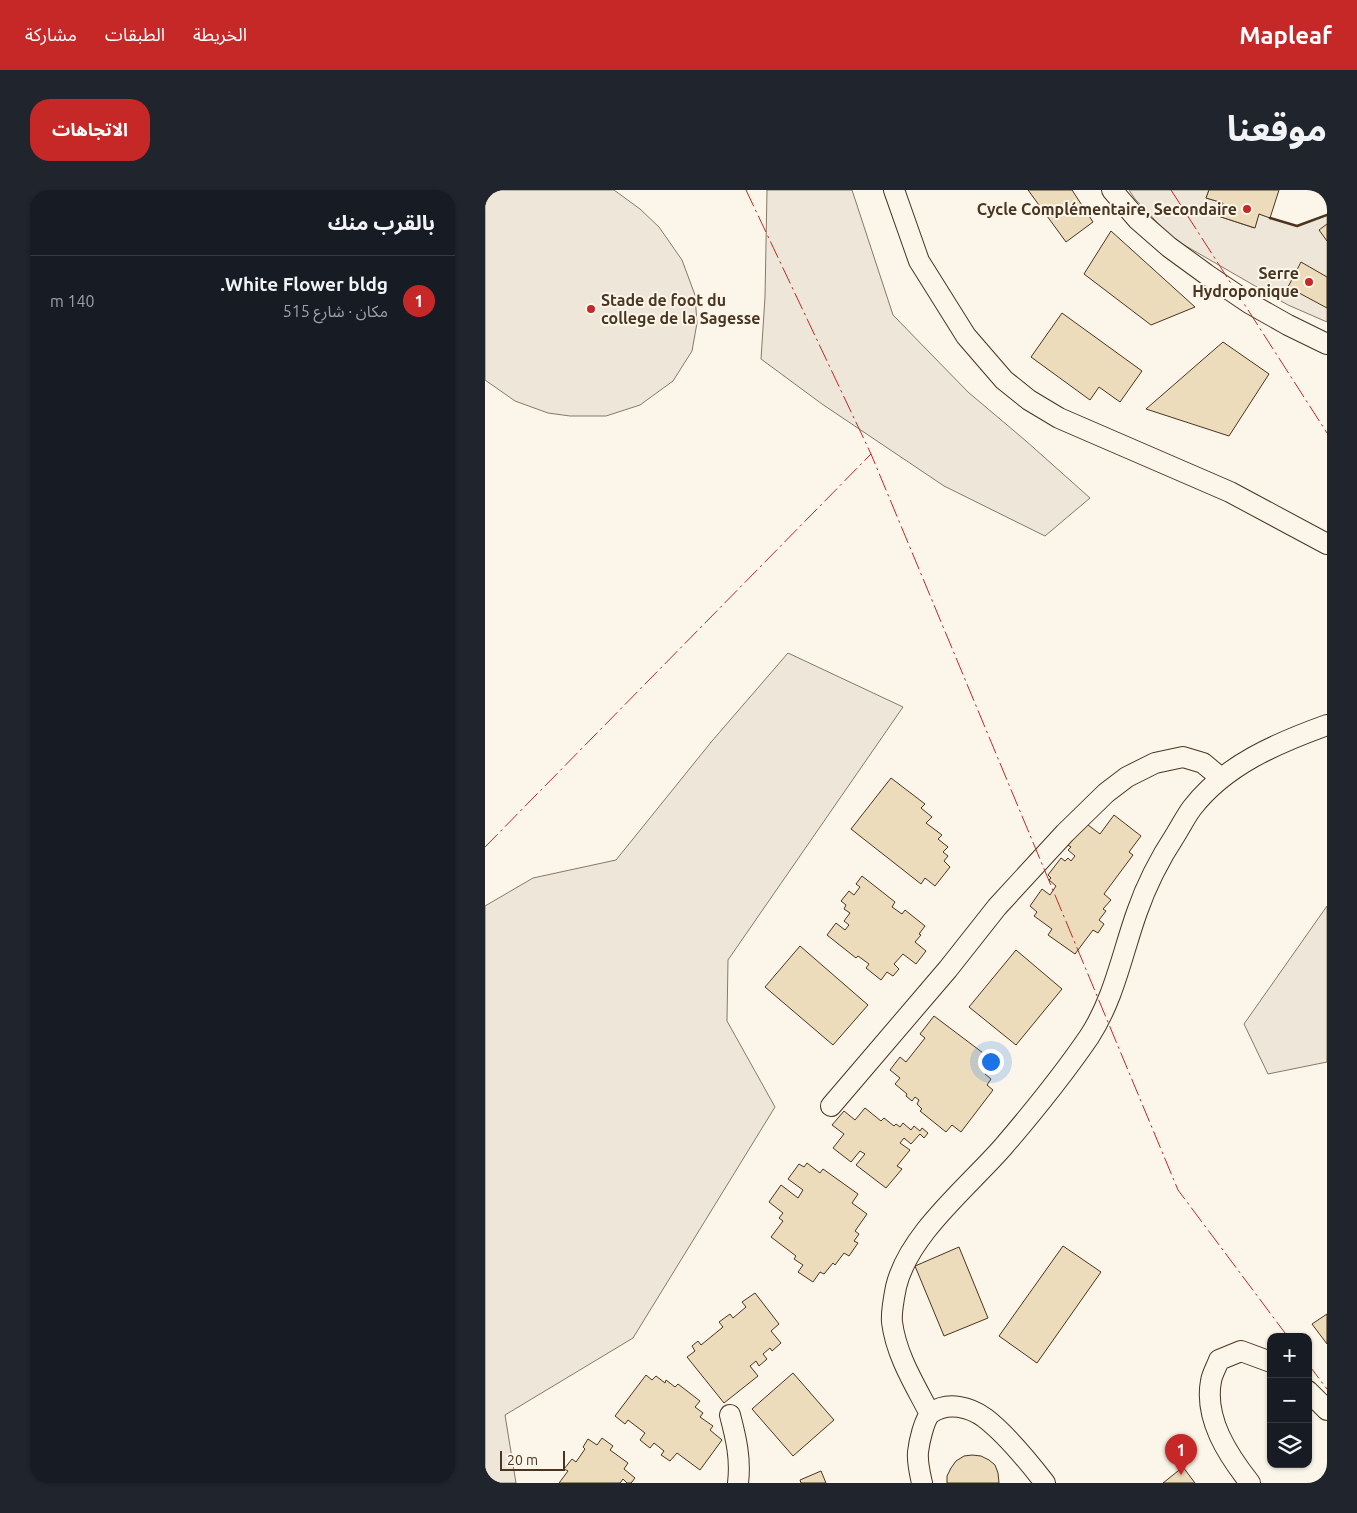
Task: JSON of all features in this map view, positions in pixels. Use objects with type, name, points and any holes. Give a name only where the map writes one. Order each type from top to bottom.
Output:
[{"type":"street","points":[[894,190],[919,261],[966,336],[984,359],[1029,400],[1059,418],[1230,492],[1327,544]]},
{"type":"street","points":[[1113,190],[1138,220],[1169,247],[1206,274],[1249,303],[1327,344]]},
{"type":"street","points":[[930,1414],[901,1359],[891,1321],[896,1286],[908,1255],[937,1218],[1008,1140],[1062,1075],[1090,1035],[1113,990],[1137,911],[1155,867],[1192,808],[1221,778],[1250,758],[1327,725]]},
{"type":"street","points":[[831,1106],[948,969],[997,907],[1065,833],[1107,793],[1127,777],[1155,763],[1183,757],[1203,763],[1221,778]]},
{"type":"street","points":[[1250,1483],[1238,1468],[1219,1437],[1211,1403],[1211,1381],[1219,1360],[1241,1351],[1267,1361]]},
{"type":"street","points":[[1312,1395],[1327,1410]]},
{"type":"street","points":[[922,1483],[918,1454],[923,1428],[930,1414],[947,1406],[966,1408],[984,1418],[1005,1437],[1045,1483]]},
{"type":"street","points":[[730,1415],[737,1440],[740,1467],[738,1483]]},
{"type":"shaded area","name":"Stade de foot du college de la Sagesse","points":[[485,190],[614,190],[640,209],[659,227],[682,260],[695,295],[697,323],[692,351],[673,381],[640,405],[606,416],[570,416],[548,413],[515,401],[485,380]]},
{"type":"shaded area","points":[[767,190],[852,190],[893,315],[968,392],[1090,498],[1045,536],[944,486],[822,404],[761,359],[765,297]]},
{"type":"shaded area","points":[[1129,190],[1209,190],[1206,198],[1223,203],[1218,216],[1254,228],[1259,214],[1297,226],[1327,215],[1327,322],[1288,305],[1172,238],[1135,199]]},
{"type":"shaded area","points":[[788,653],[903,707],[728,960],[727,1021],[775,1107],[633,1338],[505,1415],[516,1483],[485,1483],[485,906],[533,878],[616,860],[712,741]]},
{"type":"shaded area","points":[[1327,906],[1327,1062],[1268,1074],[1244,1024]]},
{"type":"building","points":[[1028,190],[1072,190],[1093,222],[1066,242]]},
{"type":"building","name":"Cycle Complémentaire, Secondaire","points":[[1209,190],[1279,190],[1270,218],[1259,214],[1255,228],[1218,216],[1223,203],[1206,198]]},
{"type":"building","points":[[1327,224],[1327,241],[1319,230]]},
{"type":"building","points":[[1111,231],[1195,307],[1151,325],[1084,274]]},
{"type":"building","name":"Serre Hydroponique","points":[[1301,262],[1327,277],[1327,308],[1288,287]]},
{"type":"building","points":[[1062,313],[1142,371],[1120,402],[1099,387],[1090,400],[1031,357]]},
{"type":"building","points":[[1223,342],[1269,374],[1229,436],[1146,409]]},
{"type":"building","points":[[891,778],[925,804],[921,808],[932,817],[926,823],[942,835],[938,839],[948,847],[943,852],[948,856],[944,861],[950,867],[935,886],[925,878],[921,884],[851,829]]},
{"type":"building","points":[[1114,815],[1141,836],[1129,852],[1133,855],[1104,894],[1111,900],[1103,909],[1106,911],[1099,920],[1104,924],[1098,933],[1093,930],[1075,954],[1048,935],[1052,929],[1034,916],[1037,912],[1030,906],[1042,889],[1050,895],[1056,886],[1049,880],[1051,878],[1048,875],[1061,858],[1065,861],[1068,858],[1071,861],[1075,856],[1068,850],[1071,847],[1066,844],[1079,827],[1083,830],[1088,825],[1100,834]]},
{"type":"building","points":[[862,876],[895,902],[892,907],[902,914],[905,910],[925,926],[915,942],[926,951],[916,964],[903,954],[894,964],[899,969],[893,976],[887,972],[881,980],[866,968],[869,964],[858,956],[856,958],[827,935],[836,923],[845,930],[849,925],[844,921],[850,913],[844,909],[846,905],[841,901],[849,891],[854,895],[860,887],[856,884]]},
{"type":"building","points":[[800,946],[868,1005],[833,1045],[765,987]]},
{"type":"building","points":[[1016,950],[1062,989],[1016,1045],[969,1007]]},
{"type":"building","points":[[934,1016],[995,1062],[985,1074],[991,1079],[987,1085],[993,1090],[961,1132],[952,1125],[946,1132],[920,1111],[922,1109],[917,1104],[919,1100],[915,1097],[912,1101],[906,1096],[907,1094],[895,1084],[900,1078],[890,1070],[900,1057],[906,1062],[925,1038],[920,1034]]},
{"type":"building","points":[[865,1108],[881,1121],[884,1118],[894,1126],[896,1124],[900,1127],[903,1123],[911,1130],[914,1126],[920,1131],[922,1128],[928,1133],[924,1138],[920,1134],[911,1144],[904,1138],[900,1143],[910,1150],[897,1166],[902,1169],[886,1188],[856,1165],[865,1154],[860,1151],[851,1162],[833,1148],[844,1134],[832,1125],[844,1111],[855,1120]]},
{"type":"building","points":[[807,1163],[820,1173],[823,1169],[858,1194],[852,1203],[867,1214],[855,1231],[859,1234],[854,1241],[858,1243],[849,1256],[844,1253],[835,1265],[833,1263],[824,1274],[820,1272],[813,1282],[798,1272],[803,1265],[794,1259],[796,1256],[771,1237],[783,1221],[779,1218],[783,1213],[769,1202],[781,1185],[798,1198],[803,1190],[788,1179],[799,1164],[804,1167]]},
{"type":"building","points":[[1063,1246],[1101,1272],[1037,1363],[999,1336]]},
{"type":"building","points":[[959,1247],[988,1318],[944,1336],[915,1266]]},
{"type":"building","points":[[755,1293],[779,1324],[771,1331],[781,1343],[772,1351],[770,1348],[763,1354],[767,1359],[759,1366],[756,1361],[750,1366],[758,1376],[724,1403],[687,1357],[695,1351],[692,1346],[698,1341],[701,1345],[723,1327],[719,1322],[730,1314],[733,1318],[746,1307],[742,1302]]},
{"type":"building","points":[[1327,1314],[1327,1344],[1312,1324]]},
{"type":"building","points":[[793,1373],[834,1420],[793,1456],[752,1409]]},
{"type":"building","points":[[646,1375],[652,1380],[656,1376],[665,1383],[666,1380],[675,1387],[678,1384],[700,1401],[695,1407],[703,1413],[700,1417],[713,1426],[710,1430],[722,1440],[700,1470],[677,1453],[670,1461],[661,1455],[664,1451],[654,1443],[650,1448],[640,1440],[645,1433],[628,1420],[625,1424],[615,1416]]},
{"type":"building","points":[[602,1438],[613,1446],[610,1450],[628,1463],[624,1469],[635,1478],[631,1483],[627,1483],[623,1479],[620,1483],[559,1483],[568,1471],[564,1469],[572,1459],[576,1462],[585,1449],[583,1447],[588,1439],[597,1445]]},
{"type":"building","points":[[964,1456],[981,1456],[995,1465],[999,1483],[947,1483],[947,1476],[956,1461]]},
{"type":"building","points":[[1183,1467],[1195,1483],[1163,1483]]},
{"type":"building","points":[[821,1471],[826,1483],[801,1483],[800,1480]]},
{"type":"wall","points":[[1270,218],[1297,226],[1327,215]]},
{"type":"power","points":[[746,190],[871,454],[1178,1190],[1285,1333]]},
{"type":"power","points":[[1171,190],[1327,433]]},
{"type":"power","points":[[485,847],[871,454]]},
{"type":"power","points":[[1312,1369],[1327,1389]]},
{"type":"place","name":"Cycle Complémentaire, Secondaire","points":[[1247,209]]},
{"type":"place","name":"Serre Hydroponique","points":[[1309,282]]},
{"type":"place","name":"Stade de foot du college de la Sagesse","points":[[591,309]]},
{"type":"place","name":"White Flower bldg.","points":[[1181,1475]]}]
